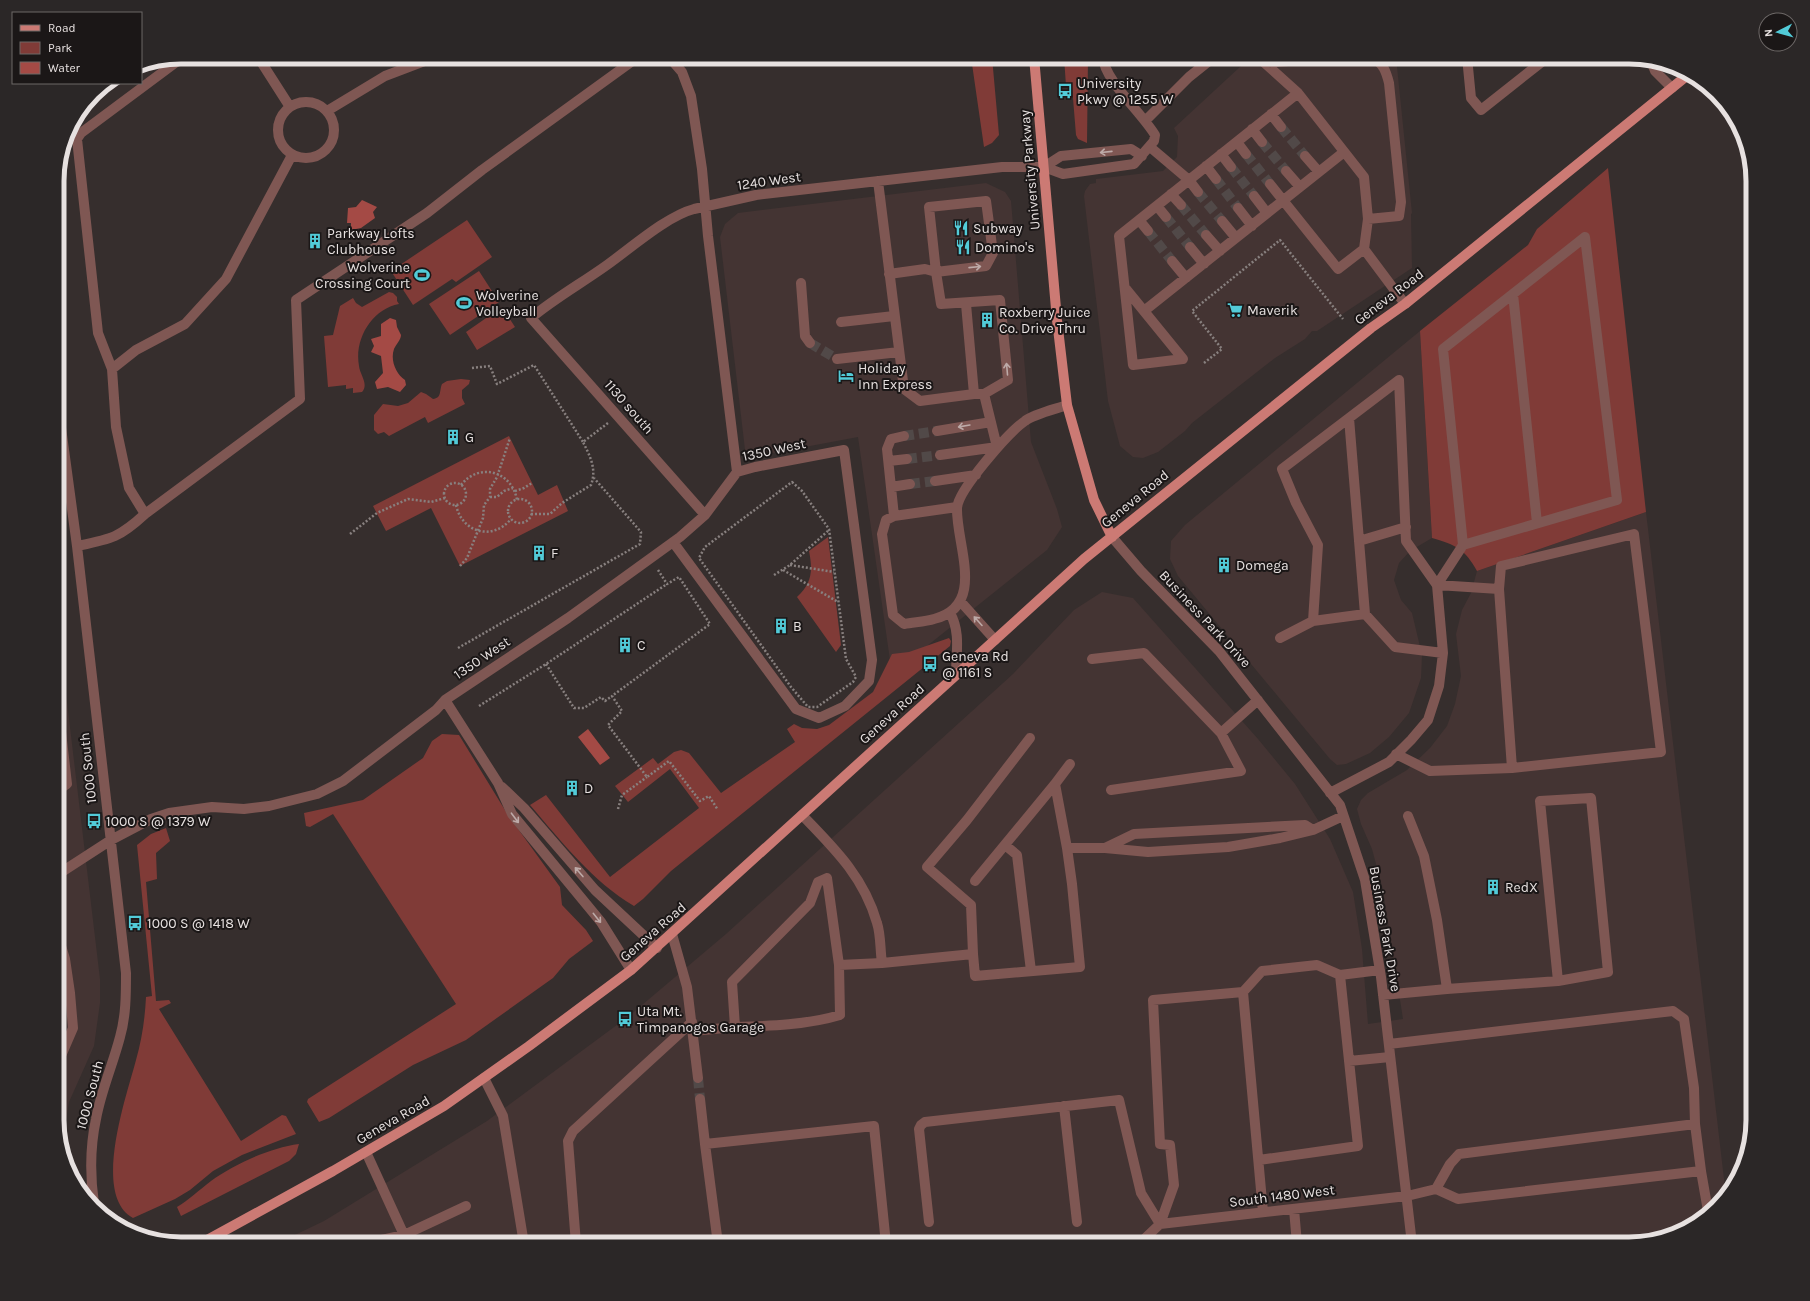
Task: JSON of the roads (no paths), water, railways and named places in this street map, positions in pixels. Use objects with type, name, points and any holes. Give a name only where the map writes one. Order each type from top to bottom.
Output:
[{"type":"main road","name":"University Parkway","points":[[1035,64],[1067,406],[1094,500],[1112,537]]},
{"type":"main road","name":"Geneva Road","points":[[221,1237],[444,1106],[631,970],[1084,559],[1365,333],[1405,304],[1684,78]]},
{"type":"street","points":[[145,514],[129,488],[127,481],[116,427],[112,369],[98,333],[77,139],[81,133],[172,64]]},
{"type":"street","points":[[262,64],[290,107]]},
{"type":"street","points":[[327,111],[385,76],[417,64]]},
{"type":"street","points":[[77,546],[113,538],[129,529],[145,514],[300,399],[296,300],[427,213],[482,170],[628,64]]},
{"type":"street","points":[[675,64],[682,72],[691,96],[702,169],[708,236],[736,472]]},
{"type":"street","points":[[1044,167],[1063,174],[1134,164],[1154,141],[1156,135],[1146,120],[1108,76],[1105,64]]},
{"type":"street","points":[[1146,120],[1189,77],[1205,64]]},
{"type":"street","points":[[1265,64],[1298,93],[1364,176],[1368,219],[1364,249],[1405,304]]},
{"type":"street","points":[[1368,219],[1399,216],[1401,202],[1389,82],[1386,70],[1381,64]]},
{"type":"street","points":[[1468,64],[1471,98],[1481,110],[1539,64]]},
{"type":"street","points":[[1653,66],[1655,71],[1672,88]]},
{"type":"street","points":[[1126,288],[1183,359],[1133,365],[1126,288],[1119,236],[1298,93]]},
{"type":"street","points":[[301,102],[312,102],[327,111],[334,124],[334,131],[331,145],[320,155],[313,158],[299,158],[292,155],[283,146],[278,134],[279,122],[290,107],[301,102]]},
{"type":"street","points":[[1271,114],[1281,127]]},
{"type":"street","points":[[1252,129],[1262,142]]},
{"type":"street","points":[[1237,142],[1246,154]]},
{"type":"street","points":[[1150,147],[1189,180],[1198,192]]},
{"type":"street","points":[[1044,167],[1061,156],[1131,149],[1142,156]]},
{"type":"street","points":[[1144,311],[1344,152]]},
{"type":"street","points":[[1221,154],[1231,167]]},
{"type":"street","points":[[112,369],[136,350],[185,324],[226,279],[292,155]]},
{"type":"street","points":[[1306,156],[1319,172]]},
{"type":"street","points":[[1206,166],[1216,179]]},
{"type":"street","name":"1240 West","points":[[531,318],[606,266],[647,235],[687,211],[756,196],[1002,167],[1044,167]]},
{"type":"street","points":[[1286,171],[1300,187]]},
{"type":"street","points":[[878,181],[889,274],[894,316],[904,389],[920,401],[979,394],[1008,380],[1000,300],[966,304],[941,304],[936,272],[928,207],[986,201],[993,252],[986,266],[936,272],[925,269],[889,274]]},
{"type":"street","points":[[1270,184],[1338,269],[1364,249]]},
{"type":"street","points":[[1171,194],[1181,206]]},
{"type":"street","points":[[1254,196],[1268,213]]},
{"type":"street","points":[[1157,206],[1166,218]]},
{"type":"street","points":[[1238,208],[1252,226]]},
{"type":"street","points":[[1139,220],[1148,231]]},
{"type":"street","points":[[1222,221],[1236,238]]},
{"type":"street","points":[[1206,235],[1220,251]]},
{"type":"street","points":[[1437,585],[1463,545],[1443,349],[1585,237],[1617,500],[1463,545]]},
{"type":"street","points":[[1190,247],[1204,264]]},
{"type":"street","points":[[1172,261],[1186,278]]},
{"type":"street","points":[[801,282],[805,336],[810,343]]},
{"type":"street","points":[[1513,294],[1537,524]]},
{"type":"street","points":[[966,304],[979,394],[991,422],[997,447]]},
{"type":"street","points":[[841,322],[894,316]]},
{"type":"street","name":"1130 south","points":[[531,318],[705,515]]},
{"type":"street","points":[[836,358],[899,352]]},
{"type":"street","points":[[1313,621],[1318,545],[1296,503],[1282,469],[1399,380],[1406,540],[1437,585],[1443,653],[1439,686],[1428,720],[1389,762],[1330,793]]},
{"type":"street","points":[[957,507],[894,516],[886,520],[882,534],[893,615],[904,624],[935,619],[950,613],[961,602],[964,594],[964,568],[957,507],[964,491],[997,447],[1025,420],[1067,406]]},
{"type":"street","points":[[1349,418],[1365,614],[1396,647],[1443,653]]},
{"type":"street","points":[[937,431],[991,422]]},
{"type":"street","points":[[894,516],[887,449],[891,438],[904,436]]},
{"type":"street","points":[[940,455],[997,447]]},
{"type":"street","name":"1000 South","points":[[64,450],[77,546],[126,973],[125,1014],[120,1037],[103,1091],[92,1138],[91,1165],[94,1198]]},
{"type":"street","name":"1350 West","points":[[64,870],[111,840],[151,819],[169,813],[212,807],[244,809],[269,806],[317,794],[343,780],[375,758],[436,710],[445,700],[568,618],[673,542],[705,515],[736,472],[756,466],[844,450],[872,660],[869,682],[845,706],[819,718],[796,709],[673,542]]},
{"type":"street","points":[[889,461],[907,459]]},
{"type":"street","points":[[935,481],[976,475]]},
{"type":"street","points":[[891,487],[910,484]]},
{"type":"street","points":[[1359,541],[1406,527]]},
{"type":"street","points":[[1396,754],[1430,771],[1512,768],[1661,752],[1634,534],[1501,566],[1499,589],[1512,768]]},
{"type":"street","name":"Business Park Drive","points":[[1112,537],[1141,571],[1219,651],[1340,805],[1365,880],[1380,970],[1411,1237]]},
{"type":"street","points":[[1437,585],[1499,589]]},
{"type":"street","points":[[961,602],[995,640]]},
{"type":"street","points":[[950,613],[955,622],[957,634],[956,675]]},
{"type":"street","points":[[1280,638],[1313,621],[1365,614]]},
{"type":"street","points":[[1092,659],[1144,653],[1220,733],[1241,772],[1111,790]]},
{"type":"street","points":[[445,700],[498,783],[512,814],[601,922],[631,970]]},
{"type":"street","points":[[1220,733],[1258,700]]},
{"type":"street","points":[[1030,738],[967,820],[927,867],[971,905],[974,976],[1080,967],[1072,884],[1055,784]]},
{"type":"street","points":[[64,752],[68,784],[64,787]]},
{"type":"street","points":[[975,881],[1070,764]]},
{"type":"street","points":[[498,783],[524,808],[595,890],[657,948]]},
{"type":"street","points":[[1383,995],[1558,981],[1608,972],[1591,798],[1540,801],[1558,981]]},
{"type":"street","points":[[802,815],[843,857],[861,882],[877,923],[882,963]]},
{"type":"street","points":[[1067,848],[1105,848],[1148,852],[1228,846],[1280,838],[1313,830],[1343,816]]},
{"type":"street","points":[[1408,816],[1424,856],[1437,920],[1447,989]]},
{"type":"street","points":[[1105,848],[1134,834],[1305,825],[1313,830]]},
{"type":"street","points":[[1005,845],[1017,855],[1031,971]]},
{"type":"street","points":[[575,1237],[568,1141],[573,1131],[692,1026],[735,1027],[768,1026],[828,1018],[840,1014],[839,965],[827,878],[818,882],[810,903],[732,982],[735,1027]]},
{"type":"street","points":[[672,934],[687,987],[698,1078]]},
{"type":"street","points":[[839,965],[882,963],[973,954]]},
{"type":"street","points":[[64,956],[70,993],[73,1028],[64,1049]]},
{"type":"street","points":[[1146,1237],[1160,1224],[1174,1185],[1170,1145],[1160,1144],[1153,1000],[1243,992],[1262,971],[1318,965],[1340,975],[1380,970]]},
{"type":"street","points":[[1259,1160],[1358,1146],[1340,975]]},
{"type":"street","points":[[1243,992],[1263,1212]]},
{"type":"street","points":[[1389,1044],[1673,1011],[1684,1019],[1694,1088],[1695,1124],[1707,1207]]},
{"type":"street","points":[[1349,1061],[1390,1057]]},
{"type":"street","points":[[484,1078],[503,1116],[523,1237]]},
{"type":"street","points":[[700,1099],[717,1237]]},
{"type":"street","points":[[929,1222],[919,1129],[925,1122],[1119,1100],[1141,1193],[1160,1224]]},
{"type":"street","points":[[1064,1106],[1077,1222]]},
{"type":"street","points":[[1695,1124],[1459,1154],[1450,1164],[1436,1189],[1458,1199],[1701,1171]]},
{"type":"street","points":[[705,1144],[874,1126],[885,1237]]},
{"type":"street","points":[[366,1152],[403,1237]]},
{"type":"street","name":"South 1480 West","points":[[1160,1224],[1407,1196],[1436,1189]]},
{"type":"street","points":[[408,1237],[466,1206]]},
{"type":"street","points":[[1294,1209],[1296,1237]]},
{"type":"water","points":[[362,200],[377,207],[373,212],[375,218],[361,228],[351,230],[351,223],[347,223],[348,208],[356,207]]},
{"type":"water","points":[[390,318],[396,320],[397,327],[401,335],[393,353],[393,362],[399,374],[405,380],[406,385],[400,392],[388,387],[377,389],[375,382],[383,373],[381,356],[371,352],[374,346],[371,339],[381,336],[381,324]]},
{"type":"water","points":[[588,729],[610,758],[600,765],[578,737]]},
{"type":"tunnel","points":[[1281,127],[1305,156]]},
{"type":"tunnel","points":[[1262,142],[1286,171]]},
{"type":"tunnel","points":[[1246,154],[1270,184]]},
{"type":"tunnel","points":[[1231,167],[1254,196]]},
{"type":"tunnel","points":[[1216,179],[1238,208]]},
{"type":"tunnel","points":[[1198,192],[1222,221]]},
{"type":"tunnel","points":[[1181,205],[1206,235]]},
{"type":"tunnel","points":[[1166,217],[1190,247]]},
{"type":"tunnel","points":[[1148,231],[1172,261]]},
{"type":"tunnel","points":[[810,343],[837,359]]},
{"type":"tunnel","points":[[904,436],[937,431]]},
{"type":"tunnel","points":[[907,459],[940,455]]},
{"type":"tunnel","points":[[910,484],[935,481]]},
{"type":"tunnel","points":[[698,1078],[700,1099]]},
{"type":"place","name":"University Pkwy @ 1255 W","points":[[1065,91]]},
{"type":"place","name":"Subway","points":[[961,228]]},
{"type":"place","name":"Parkway Lofts Clubhouse","points":[[315,241]]},
{"type":"place","name":"Domino's","points":[[963,247]]},
{"type":"place","name":"Wolverine Crossing Court","points":[[422,275]]},
{"type":"place","name":"Wolverine Volleyball","points":[[464,303]]},
{"type":"place","name":"Maverik","points":[[1235,310]]},
{"type":"place","name":"Roxberry Juice Co. Drive Thru","points":[[987,320]]},
{"type":"place","name":"Holiday Inn Express","points":[[846,376]]},
{"type":"place","name":"G","points":[[453,437]]},
{"type":"place","name":"F","points":[[539,553]]},
{"type":"place","name":"Domega","points":[[1224,565]]},
{"type":"place","name":"B","points":[[781,626]]},
{"type":"place","name":"C","points":[[625,645]]},
{"type":"place","name":"Geneva Rd @ 1161 S","points":[[930,664]]},
{"type":"place","name":"D","points":[[572,788]]},
{"type":"place","name":"1000 S @ 1379 W","points":[[94,821]]},
{"type":"place","name":"RedX","points":[[1493,887]]},
{"type":"place","name":"1000 S @ 1418 W","points":[[135,923]]},
{"type":"place","name":"Uta Mt. Timpanogos Garage","points":[[625,1019]]}]
